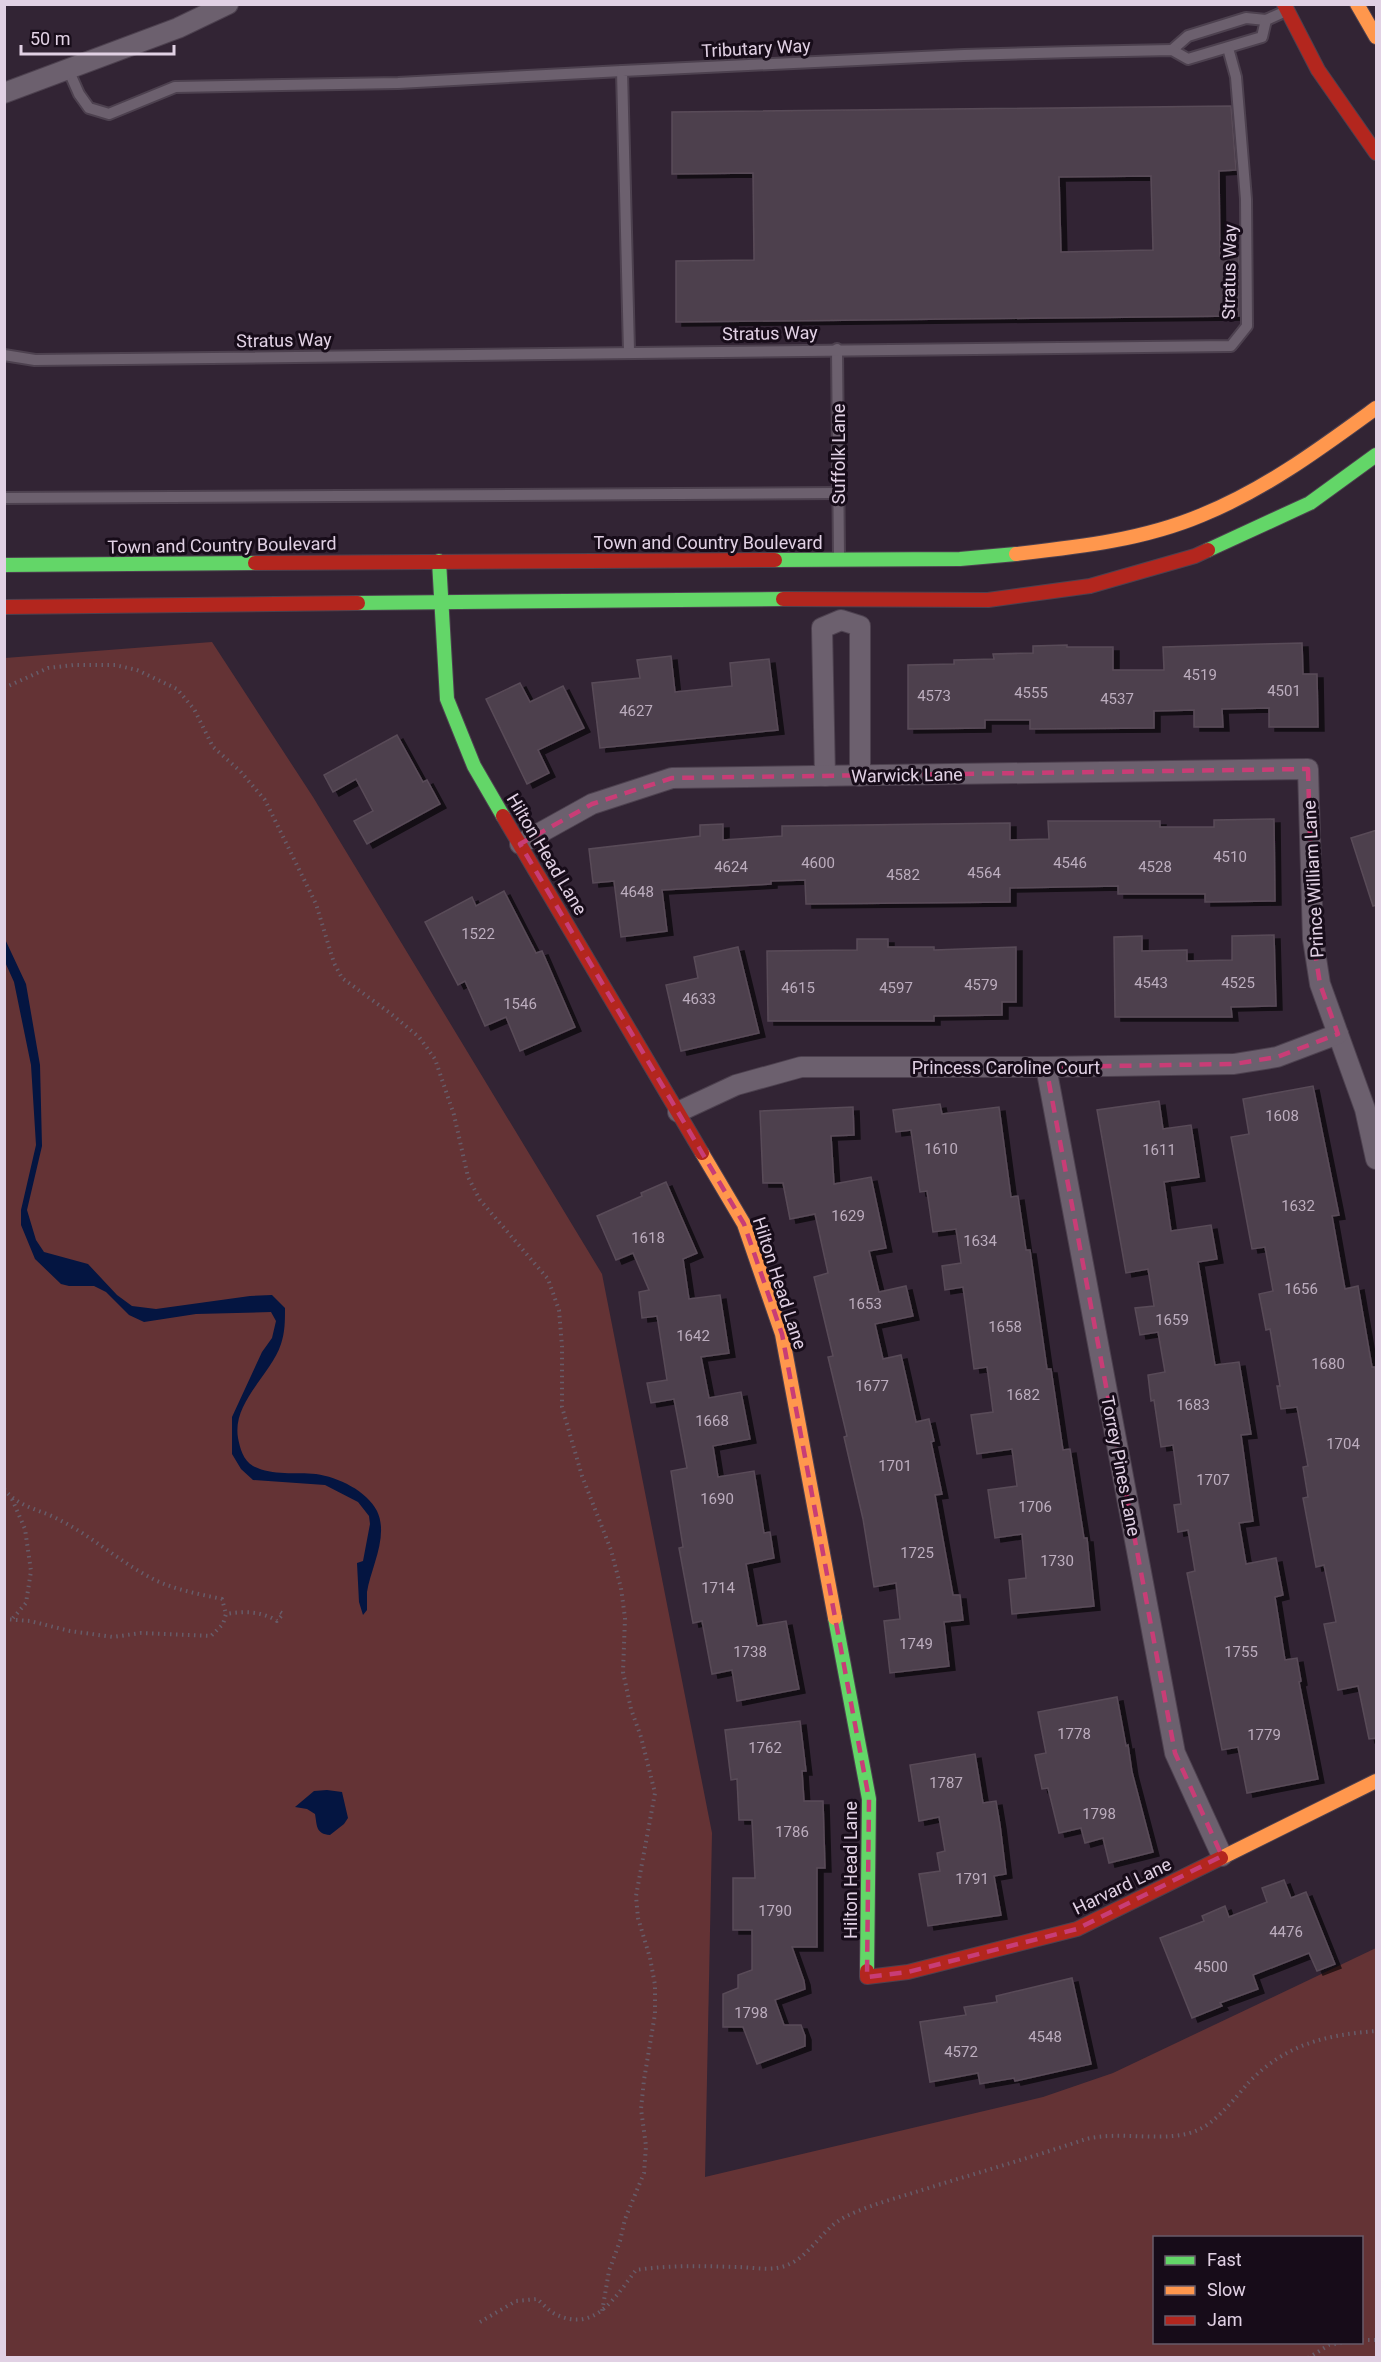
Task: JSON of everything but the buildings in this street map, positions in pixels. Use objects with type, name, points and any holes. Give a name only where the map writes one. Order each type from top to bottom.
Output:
[{"type":"main road","points":[[1357,4],[1377,37]]},
{"type":"main road","points":[[1285,8],[1318,70],[1377,153]]},
{"type":"main road","name":"Town and Country Boulevard","points":[[1197,536],[1221,507],[1305,460],[1377,408]]},
{"type":"main road","name":"Town and Country Boulevard","points":[[4,607],[441,602],[841,610],[890,596],[988,600],[1090,586],[1197,536],[1310,503],[1377,455]]},
{"type":"main road","name":"Town and Country Boulevard","points":[[4,565],[839,559],[890,564],[1084,547],[1172,526],[1197,536]]},
{"type":"main road","name":"Hilton Head Lane","points":[[439,561],[447,699],[474,766],[744,1224],[782,1334],[869,1799],[867,1977]]},
{"type":"main road","name":"Harvard Lane","points":[[867,1977],[908,1972],[1077,1929],[1377,1781]]},
{"type":"street","points":[[4,93],[178,28],[228,4]]},
{"type":"street","points":[[825,776],[822,627],[841,610],[860,627],[860,776]]},
{"type":"street","name":"Warwick Lane","points":[[520,844],[592,804],[672,778],[1308,769]]},
{"type":"street","name":"Prince William Lane","points":[[1308,769],[1313,939],[1320,984],[1365,1109],[1377,1159]]},
{"type":"street","name":"Princess Caroline Court","points":[[678,1112],[736,1085],[801,1067],[1234,1064],[1277,1057],[1338,1034]]},
{"type":"street","name":"Torrey Pines Lane","points":[[1046,1067],[1175,1753],[1222,1856]]},
{"type":"lane","name":"Tributary Way","points":[[1172,50],[1188,36],[1246,18],[1266,20],[1285,8]]},
{"type":"lane","name":"Tributary Way","points":[[68,69],[79,94],[89,108],[109,114],[175,87],[398,83],[964,55],[1172,50],[1188,59],[1262,37],[1266,20]]},
{"type":"lane","name":"Stratus Way","points":[[4,355],[35,360],[629,351],[1231,346],[1247,326],[1246,199],[1236,77],[1228,48]]},
{"type":"lane","points":[[622,71],[629,351]]},
{"type":"lane","name":"Suffolk Lane","points":[[837,349],[839,559]]},
{"type":"lane","points":[[4,498],[837,493]]},
{"type":"path","points":[[4,688],[48,668],[115,665],[137,670],[177,689],[194,709],[213,747],[240,771],[265,800],[316,904],[334,963],[342,978],[419,1037],[435,1059],[454,1115],[468,1177],[480,1200],[548,1279],[559,1310],[562,1346],[562,1407],[582,1476],[611,1550],[621,1588],[625,1618],[623,1672],[655,1793],[636,1896],[638,1918],[655,1985],[656,2014],[641,2109],[646,2146],[644,2173],[625,2219],[609,2271],[602,2312]]},
{"type":"path","points":[[4,1489],[11,1498],[25,1529],[31,1571],[26,1604],[12,1619]]},
{"type":"path","points":[[4,1619],[113,1637],[141,1634],[211,1636],[223,1624],[226,1614],[222,1599],[185,1591],[154,1579],[93,1539],[52,1516],[11,1498]]},
{"type":"path","points":[[226,1614],[238,1612],[267,1614],[277,1621],[283,1614],[277,1610]]},
{"type":"path","points":[[480,2322],[516,2301],[537,2299],[555,2314],[578,2321],[602,2312],[636,2270],[665,2265],[777,2268],[802,2258],[843,2218],[873,2205],[1059,2150],[1085,2139],[1112,2136],[1180,2135],[1200,2129],[1277,2059],[1308,2043],[1340,2034],[1377,2031]]},
{"type":"path","points":[[1308,2358],[1329,2345],[1338,2344]]},
{"type":"highlighted area","points":[[1308,769],[1313,939],[1320,984],[1338,1034],[1277,1057],[1234,1064],[1046,1067],[1175,1753],[1222,1856],[1077,1929],[908,1972],[867,1977],[869,1799],[782,1334],[744,1224],[520,844],[592,804],[672,778]]},
{"type":"shaded area","points":[[212,642],[313,797],[602,1274],[712,1833],[705,2177],[1043,2097],[1113,2073],[1376,1948],[1376,2357],[5,2358],[5,658]]},
{"type":"water","points":[[4,937],[26,984],[40,1065],[42,1146],[27,1210],[36,1240],[44,1252],[88,1264],[117,1295],[132,1306],[156,1309],[272,1295],[285,1308],[281,1344],[241,1412],[238,1425],[240,1446],[244,1457],[253,1466],[276,1472],[316,1474],[333,1478],[359,1491],[372,1504],[377,1511],[381,1531],[367,1592],[367,1610],[363,1615],[359,1602],[357,1563],[363,1561],[370,1524],[369,1516],[358,1502],[325,1485],[253,1480],[241,1469],[232,1454],[232,1417],[262,1352],[272,1338],[276,1321],[271,1312],[196,1314],[144,1322],[129,1315],[106,1292],[94,1286],[61,1284],[35,1259],[21,1225],[21,1210],[36,1145],[31,1065],[14,982],[5,962]]},
{"type":"water","points":[[314,1791],[342,1792],[348,1818],[330,1835],[320,1831],[315,1814],[307,1809],[295,1807]]},
{"type":"traffic: fast","points":[[1208,550],[1310,503],[1376,455]]},
{"type":"traffic: fast","points":[[775,560],[960,559],[1016,554]]},
{"type":"traffic: fast","points":[[439,561],[447,699],[474,766],[503,816]]},
{"type":"traffic: fast","points":[[4,565],[255,563]]},
{"type":"traffic: fast","points":[[358,603],[783,599]]},
{"type":"traffic: fast","points":[[835,1618],[869,1799],[867,1971]]},
{"type":"traffic: slow","points":[[1357,4],[1376,37]]},
{"type":"traffic: slow","points":[[1016,554],[1087,545],[1180,524],[1226,505],[1271,480],[1314,453],[1376,408]]},
{"type":"traffic: slow","points":[[702,1153],[744,1224],[782,1334],[835,1618]]},
{"type":"traffic: slow","points":[[1221,1858],[1376,1781]]},
{"type":"traffic: jam","points":[[1284,4],[1318,70],[1376,153]]},
{"type":"traffic: jam","points":[[783,599],[988,600],[1090,586],[1195,556],[1208,550]]},
{"type":"traffic: jam","points":[[255,563],[775,560]]},
{"type":"traffic: jam","points":[[4,607],[358,603]]},
{"type":"traffic: jam","points":[[503,816],[702,1153]]},
{"type":"traffic: jam","points":[[867,1971],[867,1977],[908,1972],[1077,1929],[1221,1858]]}]
